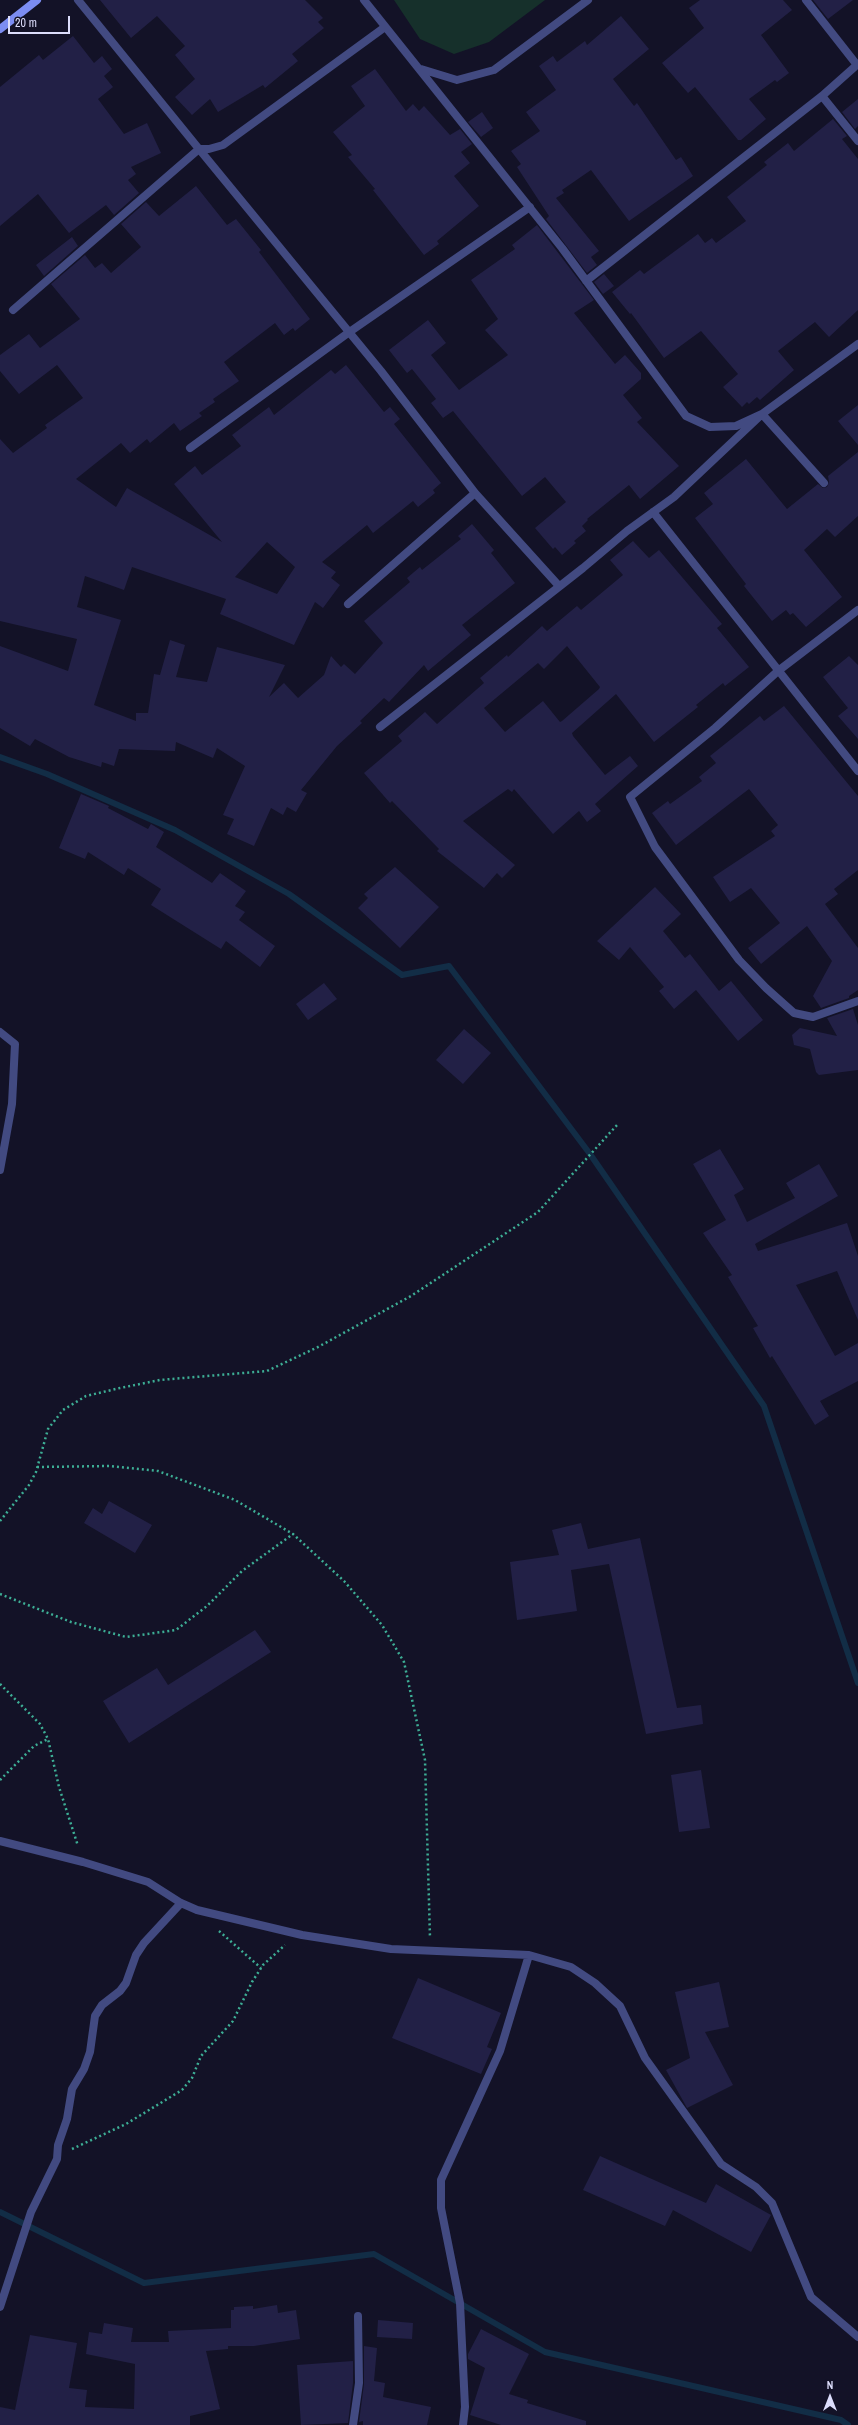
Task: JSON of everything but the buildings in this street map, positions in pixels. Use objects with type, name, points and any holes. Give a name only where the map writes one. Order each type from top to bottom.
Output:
[{"type":"main road","points":[[0,29],[37,0]]},
{"type":"street","points":[[78,0],[348,333],[475,493],[559,586]]},
{"type":"street","points":[[364,0],[421,69],[530,207],[686,416],[710,427],[736,426],[762,414]]},
{"type":"street","points":[[421,69],[457,80],[494,70],[588,0]]},
{"type":"street","points":[[586,281],[822,96],[858,64],[806,0]]},
{"type":"street","points":[[12,310],[199,149],[210,150],[223,145],[385,27]]},
{"type":"street","points":[[822,96],[858,141]]},
{"type":"street","points":[[190,448],[348,333],[530,207]]},
{"type":"street","points":[[380,727],[674,497],[762,414],[858,344]]},
{"type":"street","points":[[762,414],[824,483]]},
{"type":"street","points":[[348,604],[475,493]]},
{"type":"street","points":[[653,512],[858,771]]},
{"type":"street","points":[[858,610],[778,671],[715,728],[630,797],[655,847],[739,960],[766,988],[794,1013],[812,1018],[858,1001]]},
{"type":"street","points":[[0,1032],[15,1044],[15,1073],[12,1104],[0,1170]]},
{"type":"street","points":[[0,1841],[83,1862],[148,1882],[181,1903],[204,1912],[302,1935],[355,1945],[529,1955],[571,1967],[596,1983],[620,2006],[644,2058],[720,2164],[756,2187],[772,2202],[811,2297],[858,2337]]},
{"type":"street","points":[[0,2307],[31,2212],[57,2155],[58,2145],[70,2107],[72,2089],[84,2069],[90,2052],[95,2016],[102,2006],[120,1992],[126,1983],[136,1955],[144,1943],[181,1903]]},
{"type":"street","points":[[462,2425],[465,2407],[460,2303],[442,2208],[442,2180],[500,2051],[529,1955]]},
{"type":"street","points":[[353,2425],[359,2382],[358,2316]]},
{"type":"path","points":[[0,1521],[29,1485],[37,1467],[48,1429],[63,1410],[86,1396],[160,1380],[267,1371],[318,1347],[411,1296],[538,1212],[617,1125]]},
{"type":"path","points":[[37,1467],[110,1466],[158,1471],[235,1500],[293,1534],[344,1581],[382,1625],[404,1662],[425,1760],[431,1950]]},
{"type":"path","points":[[0,1594],[71,1622],[126,1637],[176,1630],[207,1606],[242,1572],[293,1534]]},
{"type":"path","points":[[0,1684],[40,1724],[48,1739],[59,1787],[83,1862]]},
{"type":"path","points":[[0,1780],[34,1746],[48,1739]]},
{"type":"path","points":[[204,1912],[211,1924],[261,1968]]},
{"type":"path","points":[[57,2155],[105,2135],[182,2090],[192,2078],[201,2056],[233,2022],[252,1982],[261,1968],[284,1946],[302,1935]]},
{"type":"green space","points":[[394,0],[545,0],[489,42],[454,54],[420,39]]},
{"type":"waterway","points":[[0,757],[47,774],[175,830],[289,894],[402,975],[449,966],[590,1154],[764,1406],[858,1683]]},
{"type":"waterway","points":[[0,2212],[144,2283],[374,2254],[545,2352],[841,2420],[848,2425]]}]
